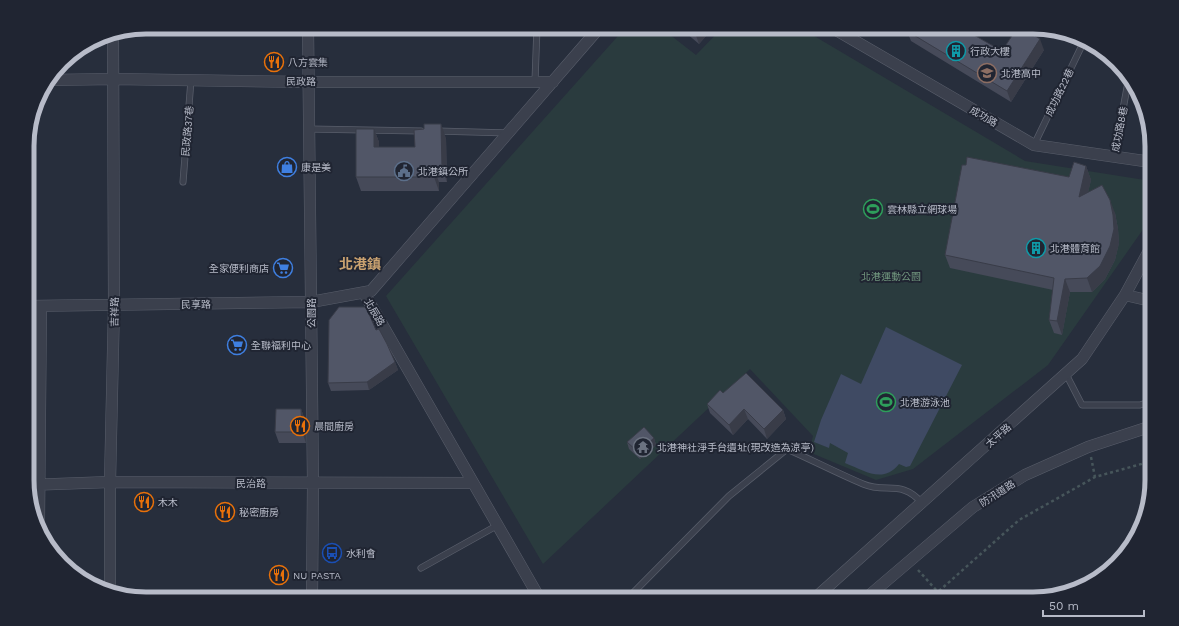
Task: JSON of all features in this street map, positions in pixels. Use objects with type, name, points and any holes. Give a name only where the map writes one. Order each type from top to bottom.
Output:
[{"type":"street","name":"公園路","points":[[308,34],[313,484],[312,592]]},
{"type":"street","name":"北辰路","points":[[536,592],[364,293],[372,291],[594,34]]},
{"type":"street","name":"成功路","points":[[843,34],[1034,145],[1145,161]]},
{"type":"street","name":"吉祥路","points":[[110,586],[110,482],[114,305],[113,39]]},
{"type":"street","name":"民政路","points":[[56,80],[553,82]]},
{"type":"street","name":"太平路","points":[[822,592],[922,504],[1082,359],[1124,295],[1145,257]]},
{"type":"street","name":"民享路","points":[[34,306],[311,302],[364,293]]},
{"type":"street","points":[[1124,295],[1145,300]]},
{"type":"street","points":[[34,463],[41,306]]},
{"type":"street","name":"防汛道路","points":[[873,592],[973,507],[1025,475],[1088,447],[1145,428]]},
{"type":"street","name":"民治路","points":[[34,485],[110,482],[313,484],[473,483]]},
{"type":"lane","points":[[535,81],[537,34]]},
{"type":"lane","name":"成功路22巷","points":[[1034,145],[1082,46]]},
{"type":"lane","name":"民政路37巷","points":[[183,182],[191,80]]},
{"type":"lane","name":"成功路8巷","points":[[1114,156],[1127,86]]},
{"type":"lane","points":[[309,129],[508,133]]},
{"type":"lane","points":[[1066,374],[1082,405],[1140,405],[1145,403]]},
{"type":"lane","points":[[634,592],[729,496],[787,449],[865,485],[900,488],[914,494],[922,504]]},
{"type":"lane","points":[[421,568],[498,525]]},
{"type":"path","points":[[1088,447],[1095,477]]},
{"type":"path","points":[[918,570],[938,592],[1019,520],[1095,477],[1145,463]]},
{"type":"green space","name":"北港運動公園","points":[[620,34],[669,34],[696,55],[716,34],[811,34],[1025,161],[1145,180],[1145,227],[1048,365],[913,469],[876,480],[809,452],[813,436],[750,369],[543,564],[386,296]]},
{"type":"water","name":"北港游泳池","points":[[886,327],[962,365],[910,466],[906,467],[899,464],[893,470],[880,475],[867,472],[845,463],[848,453],[830,443],[829,448],[814,442],[821,420],[841,374],[861,384]]},
{"type":"building","points":[[912,34],[972,34],[1002,51],[1013,34],[1032,34],[1040,39],[1007,91]]},
{"type":"building","points":[[424,124],[441,124],[442,169],[434,169],[434,177],[356,177],[356,129],[374,129],[374,147],[415,147],[414,130],[424,129]]},
{"type":"building","name":"北港體育館","points":[[967,157],[1069,177],[1074,162],[1086,166],[1079,197],[1102,185],[1110,200],[1113,215],[1114,229],[1110,246],[1100,266],[1087,278],[1065,279],[1057,321],[1049,320],[1054,278],[945,255],[962,165],[966,165]]},
{"type":"building","points":[[339,307],[366,307],[376,330],[379,329],[395,362],[367,382],[328,383],[329,320]]},
{"type":"building","points":[[746,373],[783,410],[764,429],[744,409],[729,425],[707,404],[720,390],[723,393]]},
{"type":"building","points":[[276,409],[301,409],[302,432],[275,432]]},
{"type":"building","points":[[644,427],[654,438],[638,452],[627,442]]},
{"type":"place","name":"行政大樓","points":[[956,51]]},
{"type":"place","name":"八方雲集","points":[[274,62]]},
{"type":"place","name":"北港高中","points":[[987,73]]},
{"type":"place","name":"康是美","points":[[287,167]]},
{"type":"place","name":"北港鎮公所","points":[[404,171]]},
{"type":"place","name":"雲林縣立網球場","points":[[873,209]]},
{"type":"place","name":"北港體育館","points":[[1036,248]]},
{"type":"place","name":"全家便利商店","points":[[283,268]]},
{"type":"place","name":"全聯福利中心","points":[[237,345]]},
{"type":"place","name":"北港游泳池","points":[[886,402]]},
{"type":"place","name":"晨間廚房","points":[[300,426]]},
{"type":"place","name":"北港神社淨手台遺址(現改造為涼亭)","points":[[643,447]]},
{"type":"place","name":"木木","points":[[144,502]]},
{"type":"place","name":"秘密廚房","points":[[225,512]]},
{"type":"place","name":"水利會","points":[[332,553]]},
{"type":"place","name":"NU PASTA","points":[[279,575]]},
{"type":"district","name":"北港鎮","points":[[360,264]]}]
